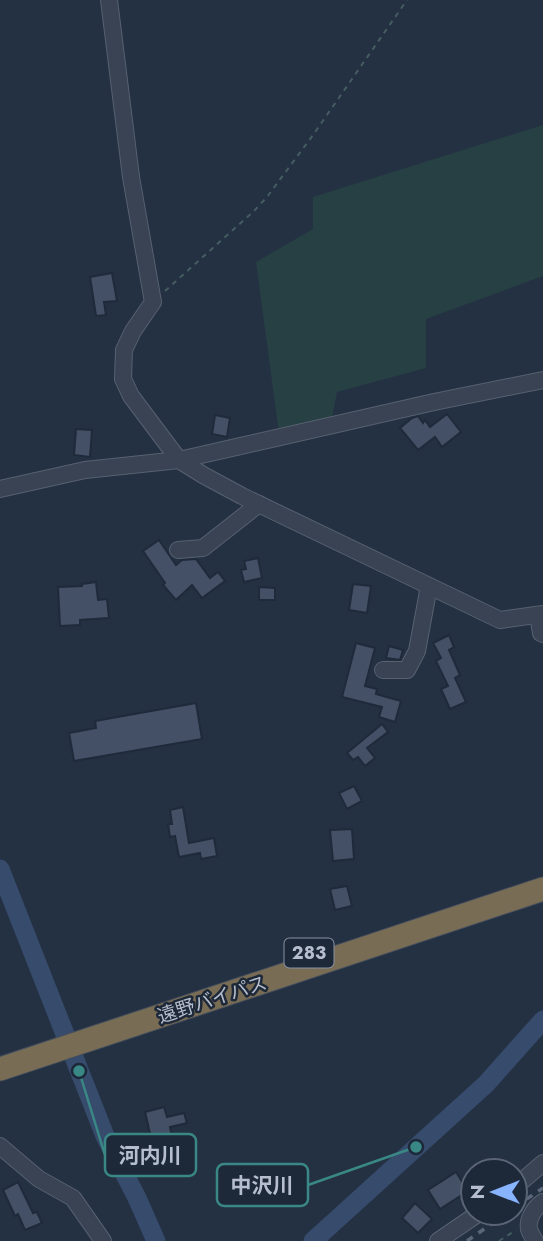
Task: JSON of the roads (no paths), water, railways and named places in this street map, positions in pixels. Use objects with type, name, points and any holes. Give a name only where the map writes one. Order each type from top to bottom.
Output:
[{"type":"highway","name":"遠野バイパス","points":[[8,1059],[192,998],[543,875]]},
{"type":"highway","name":"遠野バイパス","points":[[192,998],[543,889]]},
{"type":"street","points":[[110,0],[131,177],[153,302],[133,331],[124,351],[123,379],[131,396],[179,460],[203,475],[500,620],[541,614],[543,634]]},
{"type":"street","points":[[0,489],[85,470],[179,460],[543,380]]},
{"type":"street","points":[[178,550],[203,548],[259,504]]},
{"type":"street","points":[[383,670],[407,670],[417,651],[429,586]]},
{"type":"street","points":[[0,1146],[39,1179],[73,1198],[103,1241]]},
{"type":"street","points":[[529,1175],[543,1163]]},
{"type":"street","points":[[535,1241],[529,1229],[530,1218],[543,1202]]},
{"type":"street","points":[[438,1241],[459,1227]]},
{"type":"waterway","points":[[0,869],[105,1136],[156,1241]]},
{"type":"waterway","points":[[313,1241],[486,1084],[543,1020]]},
{"type":"railway","points":[[529,1198],[543,1188]]},
{"type":"railway","points":[[467,1241],[487,1227]]},
{"type":"place","name":"河内川","points":[[79,1071]]},
{"type":"place","name":"中沢川","points":[[416,1147]]}]
